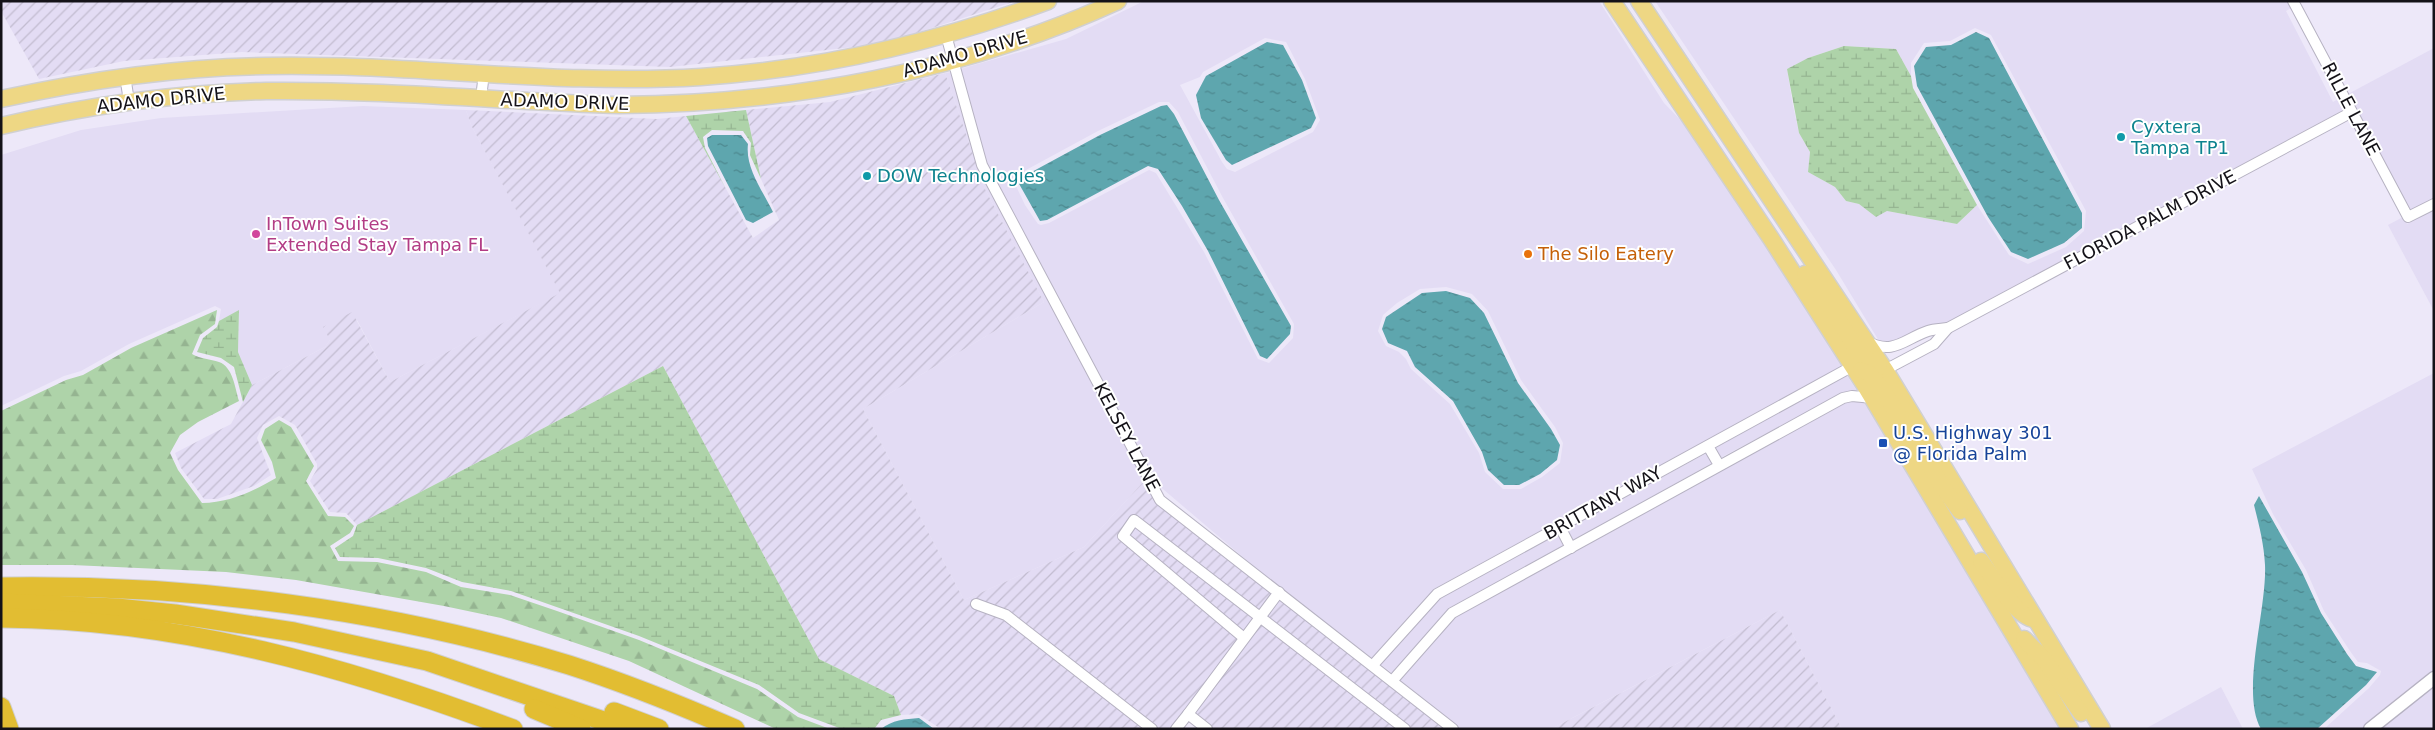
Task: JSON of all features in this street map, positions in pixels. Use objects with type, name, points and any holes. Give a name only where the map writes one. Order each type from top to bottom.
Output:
[{"type":"highway","points":[[1,587],[154,592],[246,600],[330,611],[427,627],[570,666],[649,693],[734,729]]},
{"type":"highway","points":[[1,603],[126,609],[201,617],[278,629],[427,661],[627,729]]},
{"type":"highway","points":[[1,618],[126,626],[229,642],[297,659],[414,694],[513,729]]},
{"type":"highway","points":[[384,651],[437,655],[557,692],[659,729]]},
{"type":"highway","points":[[427,661],[438,672],[503,696],[581,729]]},
{"type":"highway","points":[[1,707],[9,729]]},
{"type":"main road","name":"ADAMO DRIVE","points":[[1,99],[125,76],[265,66],[608,79],[739,74],[840,60],[905,47],[1048,1]]},
{"type":"main road","name":"ADAMO DRIVE","points":[[1,126],[129,100],[268,91],[481,98],[616,105],[741,99],[846,85],[952,60],[1047,30],[1118,1]]},
{"type":"main road","points":[[1612,1],[1772,240],[1853,366],[2070,729]]},
{"type":"main road","points":[[1639,1],[1885,370],[2102,729]]},
{"type":"main road","points":[[1678,100],[1689,100],[1696,105],[1753,190],[1771,200]]},
{"type":"main road","points":[[1772,240],[1793,260],[1827,302],[1860,354],[1885,370]]},
{"type":"main road","points":[[1853,366],[1870,374],[1882,389],[1944,488],[1971,526],[1990,544]]},
{"type":"main road","points":[[1929,491],[2016,608],[2024,616],[2036,620]]},
{"type":"main road","points":[[2012,632],[2022,637],[2042,658],[2092,729]]},
{"type":"street","name":"RILLE LANE","points":[[2292,1],[2408,217],[2434,204]]},
{"type":"street","name":"KELSEY LANE","points":[[946,35],[982,165],[1160,500],[1393,680],[1453,729]]},
{"type":"street","points":[[481,98],[484,73]]},
{"type":"street","points":[[125,76],[129,100]]},
{"type":"street","name":"FLORIDA PALM DRIVE","points":[[1865,340],[1875,346],[1888,348],[1900,345],[1928,331],[1948,328],[2352,112]]},
{"type":"street","name":"FLORIDA PALM DRIVE","points":[[1885,370],[1934,344],[1948,328]]},
{"type":"street","name":"BRITTANY WAY","points":[[1373,665],[1437,594],[1853,366]]},
{"type":"street","name":"BRITTANY WAY","points":[[1393,680],[1452,613],[1843,398],[1852,396],[1873,398]]},
{"type":"street","points":[[1708,446],[1719,465]]},
{"type":"street","points":[[1244,638],[1124,536],[1134,520],[1405,729]]},
{"type":"street","points":[[1560,527],[1571,548]]},
{"type":"street","points":[[1176,729],[1279,592]]},
{"type":"street","points":[[976,604],[1006,615],[1152,729]]},
{"type":"street","points":[[2370,729],[2434,678]]},
{"type":"street","points":[[1188,714],[1207,729]]},
{"type":"shaded area","points":[[1,1],[1016,1],[882,44],[670,67],[242,52],[124,61],[39,79],[1,11]]},
{"type":"shaded area","points":[[1144,1],[1599,1],[1664,103],[1699,139],[1842,366],[1434,589],[1372,658],[1264,575],[1157,484],[987,163],[960,69],[1066,39]],"holes":[[[1265,38],[1286,42],[1305,79],[1320,120],[1313,132],[1235,172],[1227,169],[1222,162],[1180,85],[1200,77],[1203,72]],[[1159,102],[1169,102],[1178,112],[1223,198],[1294,324],[1293,338],[1269,363],[1258,359],[1204,252],[1156,173],[1149,170],[1049,223],[1038,224],[1025,205],[1015,184],[1016,179],[1026,170],[1098,131]],[[1446,287],[1472,294],[1488,311],[1521,380],[1555,427],[1563,443],[1560,463],[1542,477],[1521,489],[1503,489],[1485,472],[1479,453],[1450,404],[1411,369],[1406,359],[1399,352],[1386,346],[1378,331],[1383,315],[1397,303],[1420,289]]]},
{"type":"shaded area","points":[[1655,1],[2287,1],[2291,8],[2286,11],[2333,102],[2340,98],[2346,109],[1948,322],[1926,326],[1898,340],[1879,341],[1836,270]],"holes":[[[1975,28],[1991,35],[2086,211],[2084,231],[2066,247],[2028,264],[2009,255],[1977,205],[1957,224],[1887,211],[1876,217],[1859,204],[1846,201],[1835,187],[1808,172],[1810,152],[1799,133],[1787,69],[1808,58],[1844,46],[1896,49],[1911,76],[1911,63],[1924,43],[1950,41]]]},
{"type":"shaded area","points":[[2434,48],[2434,198],[2410,210],[2348,94]]},
{"type":"shaded area","points":[[951,72],[978,167],[1144,481],[1084,547],[964,600],[863,409],[1044,302],[985,189],[945,73]]},
{"type":"shaded area","points":[[945,73],[985,189],[1044,302],[863,409],[964,600],[1084,547],[1144,481],[1272,593],[1259,610],[1137,517],[1120,532],[1238,638],[1170,729],[1159,729],[1009,611],[973,598],[971,607],[1004,620],[1144,729],[941,729],[918,714],[901,715],[894,696],[819,659],[663,366],[357,525],[346,513],[330,512],[310,481],[317,469],[317,464],[295,425],[279,416],[263,425],[257,438],[271,475],[254,486],[217,499],[204,499],[181,468],[175,453],[231,424],[252,385],[325,347],[330,340],[323,327],[352,312],[390,382],[560,293],[471,125],[466,110],[657,119],[686,116],[753,238],[779,220],[761,179],[746,110],[830,102]]},
{"type":"shaded area","points":[[363,106],[466,110],[471,125],[561,293],[390,382],[357,320],[330,340],[325,347],[252,385],[238,352],[239,311],[219,321],[221,309],[215,306],[129,344],[81,371],[64,376],[1,406],[1,155],[81,130],[161,118]]},
{"type":"shaded area","points":[[2434,210],[2434,311],[2388,225],[2403,217],[2407,224]]},
{"type":"shaded area","points":[[2434,373],[2434,671],[2362,729],[2324,729],[2369,688],[2381,671],[2367,663],[2358,662],[2324,611],[2306,570],[2273,514],[2252,469]]},
{"type":"shaded area","points":[[1847,375],[1857,391],[1841,394],[1720,458],[1715,448]]},
{"type":"shaded area","points":[[1853,401],[1864,402],[1946,531],[2061,729],[1842,729],[1780,610],[1551,729],[1460,729],[1400,680],[1455,617],[1721,470]]},
{"type":"shaded area","points":[[1707,453],[1712,463],[1573,541],[1566,529]]},
{"type":"shaded area","points":[[1136,527],[1253,618],[1243,631],[1130,535]]},
{"type":"shaded area","points":[[1558,534],[1565,546],[1449,608],[1392,673],[1380,664],[1440,598]]},
{"type":"shaded area","points":[[1280,599],[1445,729],[1413,729],[1267,617]]},
{"type":"shaded area","points":[[1780,610],[1842,729],[1551,729],[1613,697]]},
{"type":"shaded area","points":[[1261,624],[1398,729],[1214,729],[1195,713]]},
{"type":"shaded area","points":[[2434,685],[2434,729],[2379,729]]},
{"type":"shaded area","points":[[2221,687],[2243,729],[2145,729]]},
{"type":"green space","points":[[1844,46],[1896,49],[1911,76],[1913,88],[1977,205],[1957,224],[1887,211],[1876,217],[1859,204],[1846,201],[1835,187],[1808,172],[1810,152],[1799,133],[1787,69],[1808,58]]},
{"type":"green space","points":[[746,110],[761,179],[750,155],[751,143],[743,131],[712,130],[703,137],[705,148],[726,189],[686,116]]},
{"type":"green space","points":[[217,310],[215,324],[200,335],[192,354],[219,362],[227,368],[233,378],[239,401],[198,422],[180,435],[170,453],[178,470],[202,503],[231,499],[276,478],[272,462],[261,440],[265,429],[279,420],[291,427],[314,466],[306,481],[328,516],[345,517],[354,526],[350,533],[330,546],[338,561],[377,562],[426,572],[461,587],[510,595],[557,611],[639,640],[757,689],[798,717],[830,729],[776,729],[629,661],[501,618],[444,606],[296,580],[226,572],[72,565],[1,565],[1,411],[66,380],[83,375],[131,348]]},
{"type":"green space","points":[[239,310],[238,352],[252,385],[243,402],[234,367],[221,358],[197,352],[203,338],[217,327],[219,321]]},
{"type":"green space","points":[[663,366],[819,659],[894,696],[901,715],[881,720],[875,728],[842,729],[799,713],[759,685],[639,636],[511,591],[462,582],[426,568],[378,558],[340,557],[335,548],[353,536],[357,525]]},
{"type":"water","points":[[1976,32],[1989,38],[2082,213],[2082,228],[2064,243],[2028,259],[2011,252],[1988,217],[1917,86],[1914,66],[1926,47],[1951,45]]},
{"type":"water","points":[[1267,42],[1283,45],[1302,80],[1316,118],[1311,128],[1232,165],[1226,160],[1201,118],[1196,95],[1206,76]]},
{"type":"water","points":[[1167,105],[1174,114],[1219,200],[1291,326],[1290,334],[1267,359],[1260,356],[1208,251],[1158,169],[1148,166],[1047,220],[1040,221],[1018,182],[1028,174],[1100,135],[1161,106]]},
{"type":"water","points":[[712,135],[741,135],[748,144],[749,162],[752,171],[773,212],[753,223],[746,220],[708,146],[707,138]]},
{"type":"water","points":[[1446,291],[1470,298],[1484,313],[1518,383],[1551,429],[1560,445],[1557,460],[1540,474],[1519,485],[1504,485],[1488,470],[1482,452],[1453,401],[1415,367],[1407,351],[1388,343],[1382,329],[1386,317],[1422,293]]},
{"type":"water","points":[[2259,496],[2302,572],[2321,613],[2347,654],[2356,666],[2377,672],[2366,685],[2317,729],[2261,729],[2255,713],[2253,694],[2254,673],[2265,583],[2262,542],[2254,505]]},
{"type":"water","points":[[919,718],[934,729],[881,729],[894,722]]},
{"type":"place","name":"Cyxtera Tampa TP1","points":[[2121,137]]},
{"type":"place","name":"DOW Technologies","points":[[867,176]]},
{"type":"place","name":"InTown Suites Extended Stay Tampa FL","points":[[256,234]]},
{"type":"place","name":"The Silo Eatery","points":[[1528,254]]},
{"type":"place","name":"U.S. Highway 301 @ Florida Palm","points":[[1883,443]]}]
